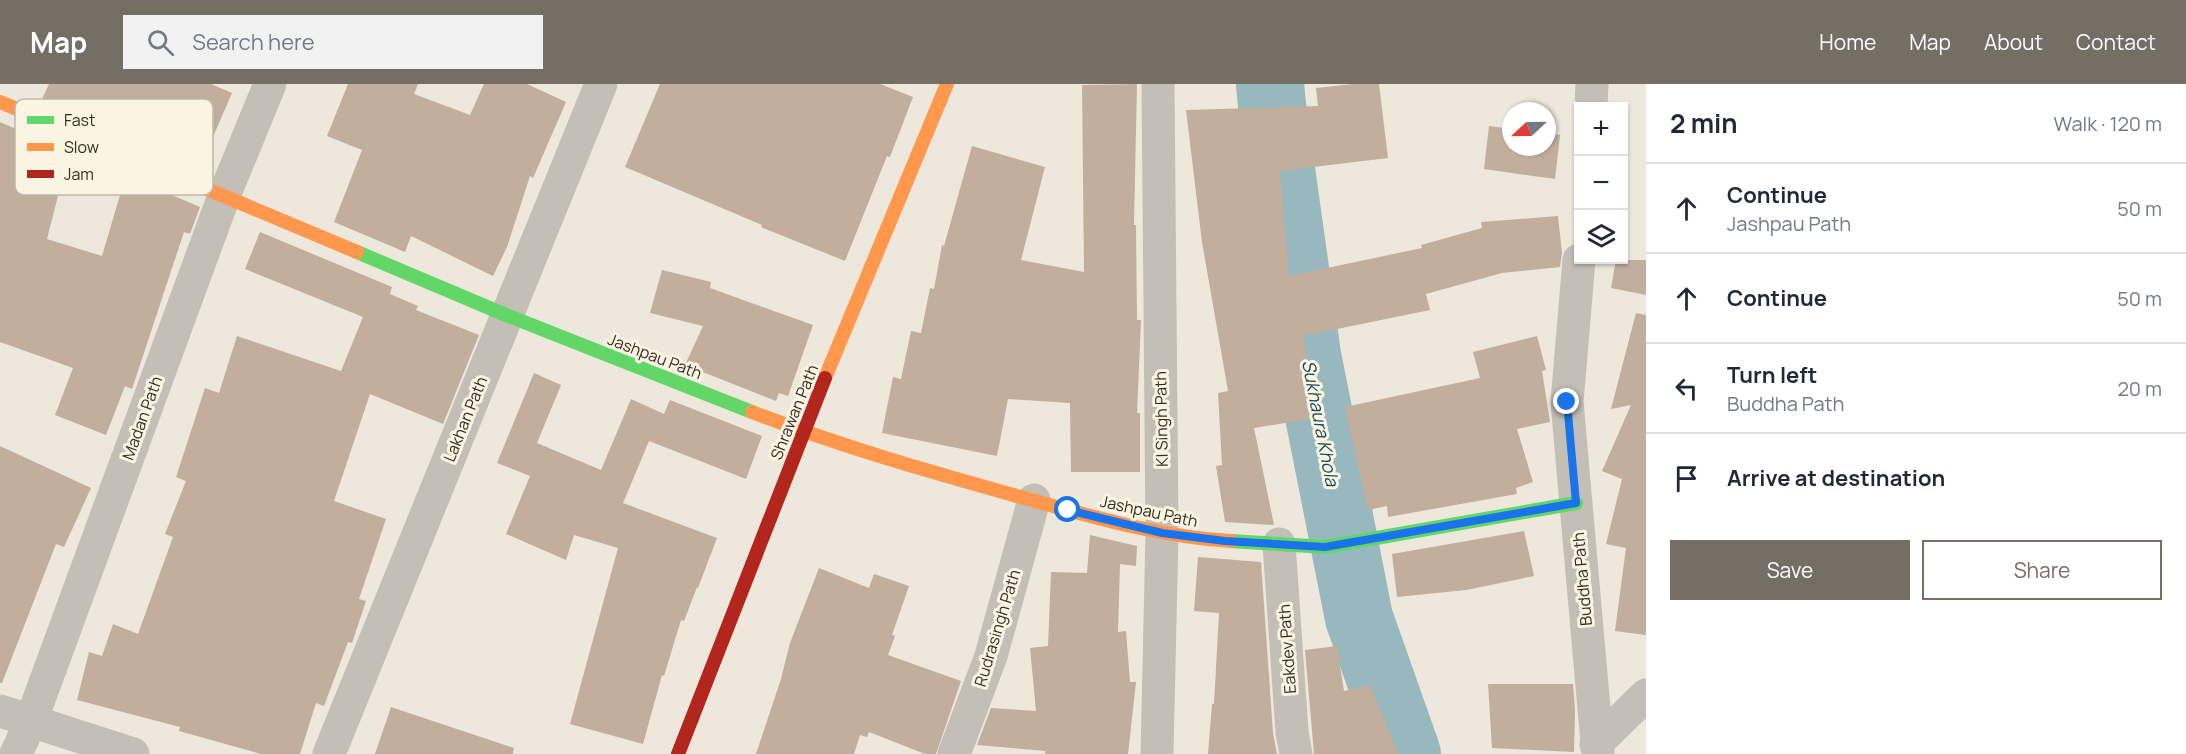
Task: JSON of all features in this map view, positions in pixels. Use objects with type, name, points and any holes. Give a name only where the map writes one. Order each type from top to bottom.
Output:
[{"type":"street","name":"Madan Path","points":[[16,754],[31,721],[224,196],[270,84]]},
{"type":"street","name":"Lakhan Path","points":[[329,754],[601,84]]},
{"type":"street","name":"Shrawan Path","points":[[678,754],[803,432],[947,84]]},
{"type":"street","name":"KI Singh Path","points":[[1157,754],[1162,533],[1158,84]]},
{"type":"street","points":[[1591,102],[1592,84]]},
{"type":"street","name":"Jashpau Path","points":[[0,102],[15,108]]},
{"type":"street","name":"Jashpau Path","points":[[213,191],[507,315],[803,432],[906,465],[1162,533],[1225,541],[1325,547],[1576,503]]},
{"type":"street","name":"Buddha Path","points":[[1579,264],[1567,402],[1597,749]]},
{"type":"street","name":"Rudrasingh Path","points":[[954,754],[991,656],[1034,500]]},
{"type":"street","name":"Eakdev Path","points":[[1279,544],[1292,732],[1296,754]]},
{"type":"street","points":[[1597,749],[1646,695]]},
{"type":"street","points":[[0,711],[133,754]]},
{"type":"building","points":[[49,84],[211,84],[232,93],[213,137],[213,99],[42,99]]},
{"type":"building","points":[[348,84],[418,84],[414,94],[470,115],[484,84],[527,84],[566,102],[533,178],[530,176],[507,247],[493,276],[411,236],[405,252],[334,222],[362,150],[327,136]]},
{"type":"building","points":[[660,84],[880,84],[913,97],[845,261],[625,167]]},
{"type":"building","points":[[1137,84],[1134,225],[1136,225],[1137,320],[1141,320],[1137,413],[1140,413],[1140,472],[1071,472],[1070,403],[1008,399],[997,456],[882,433],[893,377],[901,379],[911,331],[921,333],[930,288],[934,289],[942,245],[944,246],[972,146],[1045,167],[1021,260],[1084,272],[1082,85]]},
{"type":"building","points":[[1379,84],[1388,158],[1280,171],[1289,276],[1422,248],[1421,245],[1482,228],[1481,222],[1558,216],[1562,253],[1560,267],[1502,273],[1426,294],[1430,310],[1303,336],[1316,418],[1254,428],[1274,525],[1225,522],[1216,466],[1222,465],[1218,393],[1228,391],[1202,242],[1186,110],[1318,106],[1316,88]]},
{"type":"building","points":[[0,122],[15,128],[15,195],[58,195],[47,239],[102,256],[120,195],[172,195],[200,207],[190,234],[184,232],[132,389],[125,386],[106,435],[55,415],[73,368],[0,342]]},
{"type":"building","points":[[1489,126],[1502,128],[1502,156],[1556,156],[1556,134],[1560,135],[1555,179],[1484,169]]},
{"type":"building","points":[[260,232],[392,287],[390,294],[418,306],[416,310],[479,335],[443,424],[370,394],[334,501],[386,519],[359,599],[366,601],[352,643],[348,642],[324,706],[316,703],[300,754],[261,754],[179,731],[180,727],[77,700],[89,652],[102,656],[113,624],[138,634],[173,537],[165,534],[186,481],[176,477],[205,388],[219,393],[237,336],[341,371],[363,317],[245,269]]},
{"type":"building","points":[[1628,260],[1646,260],[1646,295],[1611,288],[1615,264],[1628,264]]},
{"type":"building","points":[[662,270],[711,282],[710,288],[813,325],[788,396],[779,393],[776,401],[685,365],[703,326],[650,313]]},
{"type":"building","points":[[1636,313],[1646,315],[1646,635],[1615,631],[1626,548],[1606,544],[1622,479],[1602,471],[1631,405],[1611,409]]},
{"type":"building","points":[[1537,336],[1546,370],[1542,371],[1550,422],[1517,429],[1533,482],[1516,488],[1517,494],[1388,517],[1387,506],[1368,510],[1345,407],[1480,378],[1473,352]]},
{"type":"building","points":[[534,373],[561,385],[537,443],[601,470],[631,399],[664,414],[670,400],[762,436],[746,479],[649,441],[623,503],[717,538],[684,621],[681,620],[664,676],[662,675],[643,744],[570,724],[618,548],[574,535],[566,560],[506,534],[530,476],[497,463]]},
{"type":"building","points":[[0,446],[91,488],[64,547],[56,544],[2,683],[0,683]]},
{"type":"building","points":[[1524,531],[1534,576],[1466,590],[1397,597],[1392,554]]},
{"type":"building","points":[[1090,535],[1137,546],[1136,566],[1120,564],[1118,632],[1126,631],[1130,682],[1136,682],[1128,754],[1045,754],[1046,751],[977,745],[991,708],[1036,711],[1030,648],[1048,646],[1051,572],[1087,573]]},
{"type":"building","points":[[1198,557],[1261,562],[1273,733],[1277,754],[1208,754],[1212,704],[1214,704],[1219,613],[1194,611]]},
{"type":"building","points":[[819,568],[869,588],[874,574],[909,586],[892,635],[895,636],[888,655],[961,681],[936,754],[925,754],[869,732],[867,737],[860,735],[854,754],[756,754],[781,679],[790,643]]},
{"type":"building","points":[[1337,646],[1344,691],[1370,685],[1398,754],[1314,754],[1305,650]]},
{"type":"building","points":[[1488,684],[1573,684],[1574,752],[1492,748]]},
{"type":"building","points":[[391,707],[514,748],[513,754],[375,754]]},
{"type":"waterway","name":"Sukhaura Khola","points":[[1270,84],[1307,355],[1359,618],[1407,754]]},
{"type":"traffic: fast","points":[[357,252],[506,315],[752,412]]},
{"type":"traffic: fast","points":[[1231,541],[1325,547],[1576,503]]},
{"type":"traffic: slow","points":[[825,378],[947,84]]},
{"type":"traffic: slow","points":[[0,102],[15,108]]},
{"type":"traffic: slow","points":[[213,191],[357,252]]},
{"type":"traffic: slow","points":[[752,412],[884,457],[1070,510],[1150,530],[1231,541]]},
{"type":"traffic: jam","points":[[678,754],[825,378]]},
{"type":"route","points":[[1068,510],[1162,533],[1225,541],[1325,547],[1576,503],[1567,402]]}]
